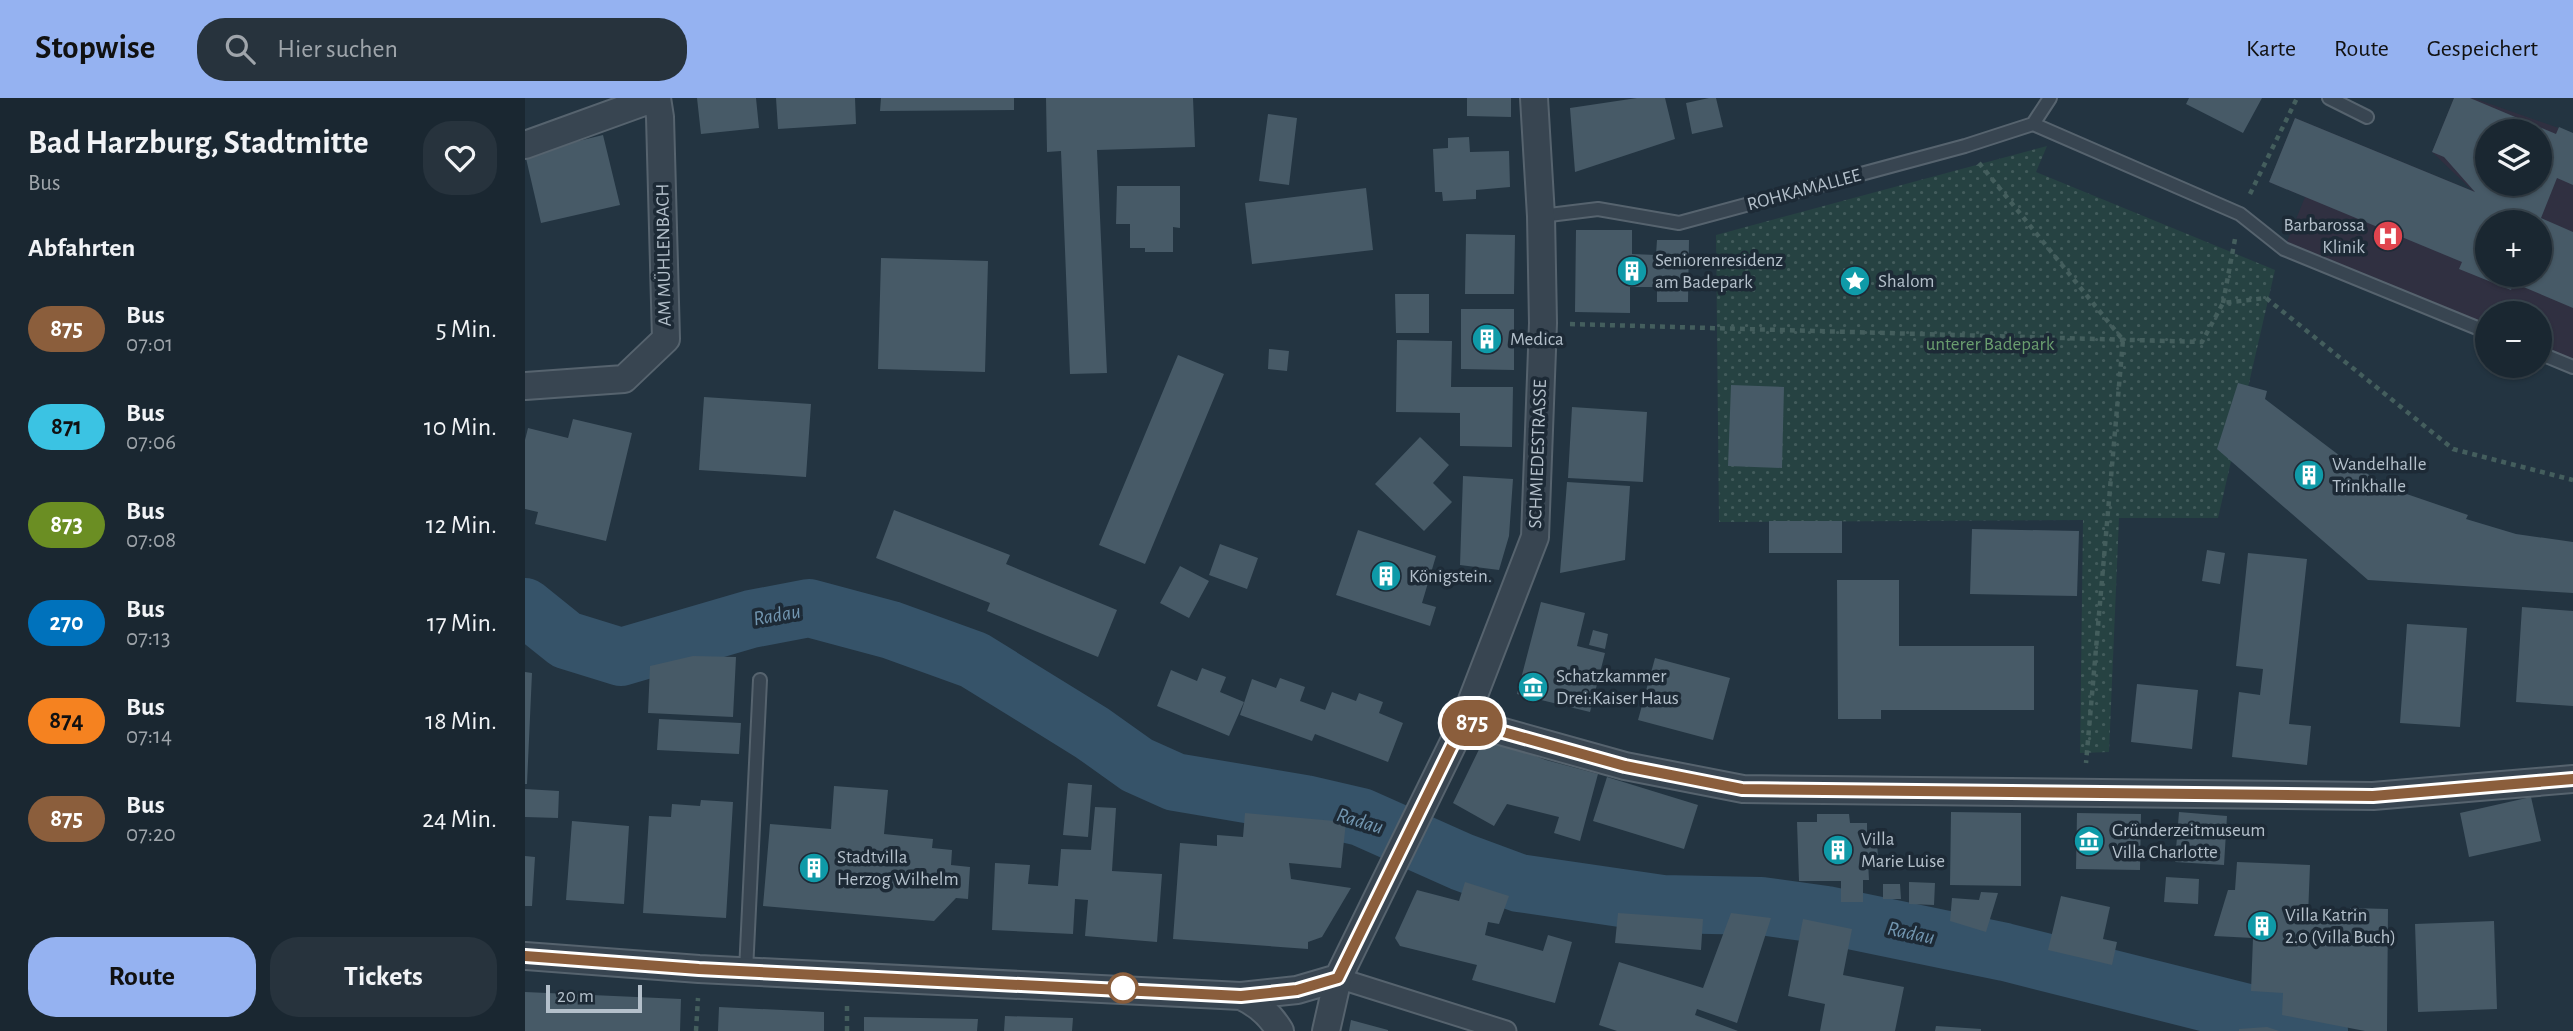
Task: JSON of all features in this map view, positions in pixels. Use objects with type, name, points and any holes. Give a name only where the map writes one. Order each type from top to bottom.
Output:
[{"type":"street","points":[[525,145],[656,98]]},
{"type":"street","name":"AM MÜHLENBACH","points":[[525,386],[624,379],[666,339],[660,117],[656,98]]},
{"type":"street","name":"SCHMIEDESTRASSE","points":[[1326,1031],[1338,978],[1464,721],[1535,537],[1543,323],[1541,216],[1534,98]]},
{"type":"street","points":[[1464,721],[1625,766],[1742,789],[2373,796],[2573,779]]},
{"type":"street","points":[[525,956],[746,971],[1241,996],[1297,990],[1338,978],[1506,1031]]},
{"type":"street","points":[[1241,996],[1254,1002],[1276,1023],[1280,1031]]},
{"type":"lane","points":[[2050,98],[2033,124],[2240,214],[2284,249],[2475,327]]},
{"type":"lane","points":[[2329,98],[2367,117]]},
{"type":"lane","name":"ROHKAMALLEE","points":[[1541,216],[1598,209],[1679,223],[1965,146],[2033,124]]},
{"type":"lane","points":[[2552,358],[2573,367]]},
{"type":"lane","points":[[746,971],[760,680]]},
{"type":"path","points":[[1543,323],[2202,342],[2223,303],[2240,214],[2297,98]]},
{"type":"path","points":[[1965,146],[2123,340],[2084,793]]},
{"type":"path","points":[[2223,303],[2266,298],[2453,449],[2573,480]]},
{"type":"shaded area","name":"Barbarossa Klinik","points":[[2454,98],[2473,98],[2533,119],[2475,119],[2475,196],[2552,196],[2552,126],[2573,133],[2573,367],[2552,358],[2552,301],[2475,301],[2475,327],[2284,249],[2305,197],[2269,182],[2295,118],[2473,191],[2432,152]]},
{"type":"green space","name":"unterer Badepark","points":[[2047,146],[2036,172],[2275,270],[2218,518],[2119,518],[2109,752],[2080,753],[2083,520],[1719,522],[1716,235]]},
{"type":"building","points":[[697,98],[756,98],[759,128],[701,134]]},
{"type":"building","points":[[776,98],[855,98],[856,124],[778,129]]},
{"type":"building","points":[[881,98],[1014,98],[1014,110],[880,111]]},
{"type":"building","points":[[1046,98],[1193,98],[1195,147],[1097,150],[1107,373],[1070,374],[1061,151],[1047,152]]},
{"type":"building","points":[[1467,98],[1511,98],[1511,117],[1467,116]]},
{"type":"building","points":[[1637,98],[1665,98],[1675,139],[1575,172],[1570,108]]},
{"type":"building","points":[[1716,98],[1723,127],[1692,134],[1686,103]]},
{"type":"building","points":[[2189,98],[2262,98],[2243,133],[2186,104]]},
{"type":"building","points":[[2454,98],[2470,98],[2520,119],[2475,119],[2475,192],[2444,157],[2432,152]]},
{"type":"building","points":[[1268,114],[1297,118],[1289,185],[1259,181]]},
{"type":"building","points":[[2295,118],[2475,192],[2475,196],[2550,196],[2544,210],[2475,210],[2475,275],[2459,269],[2462,262],[2269,182]]},
{"type":"building","points":[[2559,127],[2573,133],[2573,185],[2557,178],[2552,190],[2552,132],[2556,134]]},
{"type":"building","points":[[603,135],[620,205],[541,223],[525,154]]},
{"type":"building","points":[[1469,137],[1470,152],[1509,151],[1510,187],[1476,190],[1476,199],[1443,201],[1442,192],[1435,192],[1433,149],[1448,148],[1448,138]]},
{"type":"building","points":[[1117,186],[1180,186],[1180,228],[1173,227],[1173,252],[1145,252],[1145,248],[1130,248],[1130,224],[1116,224]]},
{"type":"building","points":[[1366,188],[1373,250],[1252,264],[1245,203]]},
{"type":"building","points":[[2552,223],[2573,232],[2573,308],[2523,287],[2552,287]]},
{"type":"building","name":"Seniorenresidenz am Badepark","points":[[1576,230],[1632,230],[1632,254],[1656,255],[1657,240],[1689,240],[1688,302],[1657,302],[1657,287],[1630,287],[1630,313],[1575,312]]},
{"type":"building","points":[[1466,234],[1515,235],[1514,294],[1465,294]]},
{"type":"building","points":[[881,258],[988,261],[985,372],[878,369]]},
{"type":"building","points":[[1395,294],[1429,294],[1429,333],[1396,333]]},
{"type":"building","name":"Medica","points":[[1461,309],[1514,309],[1514,370],[1461,369]]},
{"type":"building","points":[[1397,340],[1452,341],[1451,387],[1513,387],[1512,447],[1460,446],[1460,413],[1396,412]]},
{"type":"building","points":[[1269,349],[1289,351],[1287,371],[1268,369]]},
{"type":"building","points":[[1178,355],[1224,374],[1145,564],[1099,545]]},
{"type":"building","name":"Wandelhalle Trinkhalle","points":[[2238,383],[2267,391],[2265,399],[2348,462],[2392,489],[2468,515],[2466,519],[2516,534],[2573,542],[2573,593],[2368,580],[2217,449]]},
{"type":"building","points":[[1731,385],[1784,387],[1782,468],[1728,466]]},
{"type":"building","points":[[704,397],[811,404],[806,477],[699,470]]},
{"type":"building","points":[[1572,407],[1647,412],[1643,482],[1568,478]]},
{"type":"building","points":[[573,419],[632,433],[606,541],[535,524],[538,512],[525,509],[525,440],[528,428],[568,438]]},
{"type":"building","points":[[1420,437],[1449,465],[1433,483],[1452,502],[1424,531],[1375,484]]},
{"type":"building","points":[[1463,476],[1513,479],[1509,536],[1499,570],[1460,565]]},
{"type":"building","points":[[1567,482],[1630,486],[1625,560],[1560,573]]},
{"type":"building","points":[[894,510],[1010,555],[1006,564],[1117,610],[1098,657],[987,611],[990,603],[876,558]]},
{"type":"building","points":[[1769,521],[1842,521],[1842,553],[1769,553]]},
{"type":"building","points":[[1972,529],[2079,531],[2077,596],[1970,594]]},
{"type":"building","name":"Königstein.","points":[[1358,530],[1436,556],[1422,603],[1436,607],[1430,626],[1336,595]]},
{"type":"building","points":[[1220,544],[1258,558],[1247,589],[1209,575]]},
{"type":"building","points":[[2207,550],[2225,553],[2220,584],[2202,581]]},
{"type":"building","points":[[2248,553],[2307,559],[2289,724],[2311,726],[2307,765],[2232,757],[2239,692],[2260,695],[2263,669],[2236,666]]},
{"type":"building","points":[[1180,566],[1209,581],[1189,618],[1160,603]]},
{"type":"building","points":[[1837,580],[1899,580],[1899,646],[2034,646],[2034,710],[1881,710],[1881,719],[1838,719]]},
{"type":"building","points":[[1541,602],[1585,613],[1577,646],[1605,653],[1590,712],[1517,694]]},
{"type":"building","points":[[2522,607],[2573,611],[2573,706],[2516,702]]},
{"type":"building","points":[[2407,624],[2467,628],[2460,727],[2400,723]]},
{"type":"building","points":[[1593,630],[1608,634],[1605,649],[1589,645]]},
{"type":"building","points":[[693,656],[736,657],[733,717],[648,713],[650,666]]},
{"type":"building","points":[[1655,658],[1730,678],[1713,740],[1638,720]]},
{"type":"building","points":[[1202,668],[1226,677],[1220,692],[1244,702],[1229,736],[1157,706],[1171,670],[1197,681]]},
{"type":"building","points":[[525,672],[532,673],[527,784],[525,784]]},
{"type":"building","points":[[1280,678],[1305,687],[1300,701],[1325,710],[1332,692],[1356,701],[1359,693],[1383,702],[1379,713],[1403,723],[1388,762],[1315,734],[1312,741],[1240,715],[1252,679],[1276,688]]},
{"type":"building","points":[[2137,684],[2198,690],[2192,749],[2131,742]]},
{"type":"building","points":[[659,719],[741,723],[739,754],[657,750]]},
{"type":"building","points":[[1485,737],[1546,760],[1598,774],[1580,841],[1554,833],[1559,817],[1507,804],[1494,826],[1453,803]]},
{"type":"building","points":[[1607,777],[1698,805],[1684,849],[1593,821]]},
{"type":"building","points":[[1068,783],[1092,785],[1088,837],[1063,835]]},
{"type":"building","points":[[834,786],[888,790],[884,834],[933,839],[932,848],[952,850],[951,865],[970,867],[968,899],[956,898],[934,921],[763,906],[770,824],[831,829]]},
{"type":"building","points":[[525,789],[559,791],[558,818],[525,817]]},
{"type":"building","points":[[2531,797],[2541,841],[2469,857],[2460,813]]},
{"type":"building","points":[[701,800],[733,802],[726,918],[643,913],[649,816],[671,817],[672,804],[700,806]]},
{"type":"building","points":[[1095,807],[1116,808],[1112,871],[1162,874],[1157,942],[1085,936],[1088,900],[1075,899],[1073,934],[992,930],[995,863],[1030,865],[1028,884],[1058,886],[1061,849],[1091,850]]},
{"type":"building","points":[[1951,812],[2021,813],[2021,886],[1950,885]]},
{"type":"building","points":[[2179,812],[2227,816],[2224,865],[2175,862]]},
{"type":"building","points":[[1245,813],[1346,822],[1341,868],[1289,863],[1291,879],[1351,888],[1322,937],[1308,942],[1308,949],[1173,939],[1180,843],[1217,846],[1217,835],[1243,837]]},
{"type":"building","points":[[2077,813],[2141,814],[2140,870],[2076,869]]},
{"type":"building","name":"Villa Marie Luise","points":[[1817,814],[1849,814],[1850,823],[1867,823],[1867,838],[1877,838],[1878,861],[1868,861],[1869,880],[1863,880],[1863,902],[1841,902],[1841,881],[1799,881],[1797,822],[1817,822]]},
{"type":"building","points":[[572,821],[629,826],[624,904],[566,900]]},
{"type":"building","points":[[525,856],[535,857],[532,906],[525,906]]},
{"type":"building","points":[[2237,862],[2310,865],[2308,916],[2350,918],[2350,908],[2388,909],[2387,1031],[2365,1031],[2282,1015],[2283,993],[2251,991],[2253,938],[2214,936],[2228,890],[2235,890]]},
{"type":"building","points":[[2166,877],[2199,879],[2198,904],[2164,902]]},
{"type":"building","points":[[1465,882],[1509,896],[1499,924],[1488,922],[1485,935],[1543,951],[1548,935],[1572,942],[1555,1003],[1472,980],[1477,965],[1400,946],[1395,938],[1417,890],[1459,901]]},
{"type":"building","points":[[1909,882],[1935,883],[1934,905],[1909,904]]},
{"type":"building","points":[[1883,884],[1900,884],[1901,899],[1883,899]]},
{"type":"building","points":[[1981,892],[1998,893],[1986,932],[1950,921],[1952,898],[1979,900]]},
{"type":"building","points":[[2061,896],[2110,907],[2103,939],[2117,942],[2112,965],[2048,950]]},
{"type":"building","points":[[1618,913],[1703,919],[1701,950],[1615,943]]},
{"type":"building","points":[[1731,913],[1771,918],[1737,1023],[1697,1009],[1695,1015],[1738,1031],[1617,1031],[1599,1025],[1619,962],[1703,988]]},
{"type":"building","points":[[1803,919],[1852,929],[1843,975],[1904,987],[1895,1031],[1820,1031],[1825,1004],[1788,996]]},
{"type":"building","points":[[2494,921],[2497,1009],[2418,1012],[2415,924]]},
{"type":"building","points":[[525,992],[681,999],[680,1031],[525,1031]]},
{"type":"building","points":[[719,1007],[824,1012],[824,1031],[718,1031]]},
{"type":"building","points":[[1005,1016],[1073,1018],[1072,1031],[1004,1031]]},
{"type":"building","points":[[864,1017],[978,1019],[977,1031],[864,1031]]},
{"type":"building","points":[[1351,1020],[1388,1030],[1388,1031],[1349,1031]]},
{"type":"building","points":[[1936,1026],[1981,1029],[1981,1031],[1935,1031]]},
{"type":"building","points":[[2267,1027],[2279,1031],[2239,1031],[2239,1029]]},
{"type":"waterway","name":"Radau","points":[[525,607],[566,640],[621,657],[751,619],[809,608],[891,630],[974,660],[1092,733],[1137,765],[1175,782],[1305,804],[1361,817],[1462,862],[1519,883],[1662,904],[1761,906],[1826,915],[2005,952],[2319,1031]]},
{"type":"bus line","name":"875","points":[[525,956],[699,969],[1123,988],[1241,996],[1297,990],[1338,978],[1464,721],[1625,766],[1742,789],[2373,796],[2573,779]]},
{"type":"place","name":"Barbarossa Klinik","points":[[2388,236]]},
{"type":"place","name":"Seniorenresidenz am Badepark","points":[[1632,271]]},
{"type":"place","name":"Shalom","points":[[1855,281]]},
{"type":"place","name":"Medica","points":[[1487,339]]},
{"type":"place","name":"Wandelhalle Trinkhalle","points":[[2309,475]]},
{"type":"place","name":"Königstein.","points":[[1386,576]]},
{"type":"place","name":"Schatzkammer Drei:Kaiser Haus","points":[[1533,687]]},
{"type":"place","name":"Gründerzeitmuseum Villa Charlotte","points":[[2089,841]]},
{"type":"place","name":"Villa Marie Luise","points":[[1838,850]]},
{"type":"place","name":"Stadtvilla Herzog Wilhelm","points":[[814,868]]},
{"type":"place","name":"Villa Katrin 2.0 (Villa Buch)","points":[[2262,926]]}]
